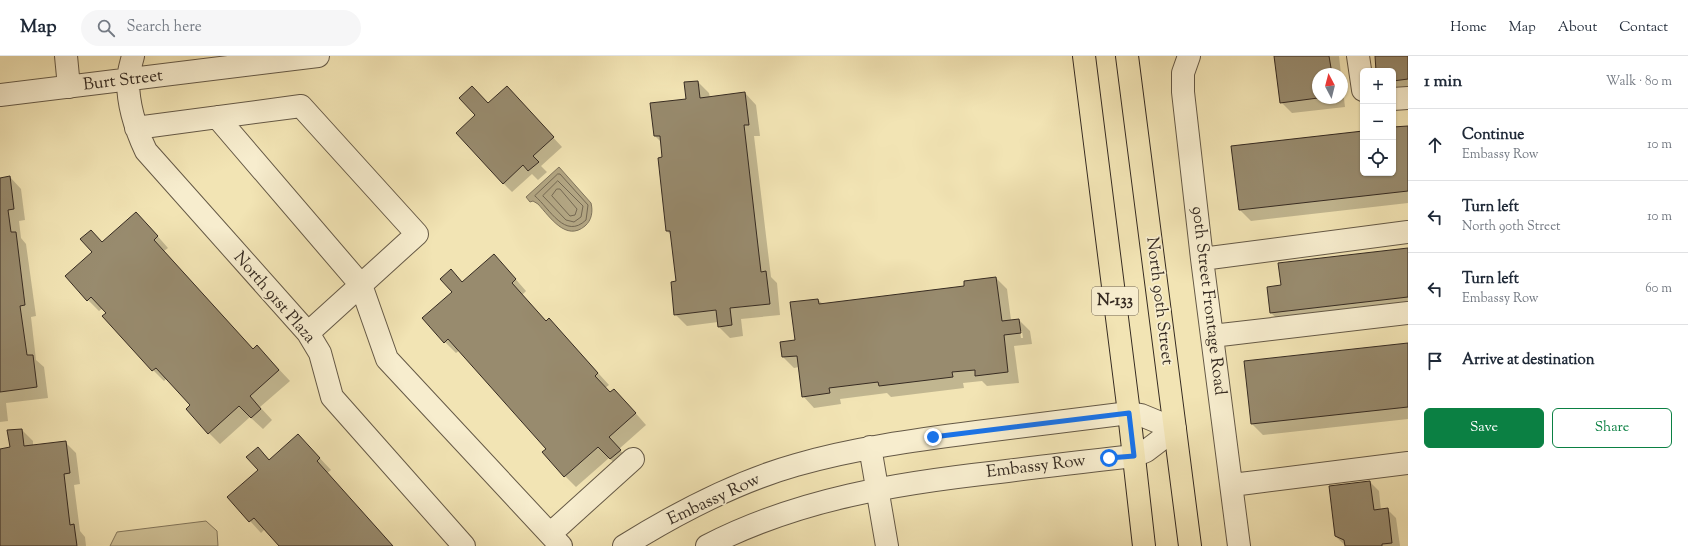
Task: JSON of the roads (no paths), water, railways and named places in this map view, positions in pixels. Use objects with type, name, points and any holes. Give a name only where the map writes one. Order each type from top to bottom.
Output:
[{"type":"main road","name":"N-133","points":[[1084,56],[1129,413],[1144,546]]},
{"type":"main road","name":"North 90th Street","points":[[1127,56],[1190,546]]},
{"type":"street","points":[[66,56],[69,87]]},
{"type":"street","points":[[128,80],[133,56]]},
{"type":"street","name":"Burt Street","points":[[0,95],[318,56]]},
{"type":"street","name":"90th Street Frontage Road","points":[[1189,56],[1183,73],[1183,92],[1202,259],[1239,546]]},
{"type":"street","points":[[1358,56],[1360,70]]},
{"type":"street","name":"North 91st Plaza","points":[[128,80],[136,128],[146,152],[308,333],[320,353],[332,397],[464,546]]},
{"type":"street","points":[[1396,100],[1408,98]]},
{"type":"street","points":[[136,128],[301,106],[417,234],[308,333]]},
{"type":"street","points":[[218,117],[361,286],[387,359],[555,540],[633,459]]},
{"type":"street","points":[[1202,259],[1408,232]]},
{"type":"street","points":[[1212,336],[1408,313]]},
{"type":"street","name":"Embassy Row","points":[[624,546],[693,507],[739,486],[794,465],[870,447],[1129,413],[1141,414],[1175,429],[1146,451],[1134,456],[936,479],[878,489],[804,506],[749,526],[706,546]]},
{"type":"street","points":[[870,447],[887,546]]},
{"type":"street","points":[[1232,485],[1408,463]]},
{"type":"water","points":[[559,167],[591,203],[591,218],[585,226],[578,230],[571,231],[559,226],[538,204],[533,201],[530,202],[526,197]]}]
